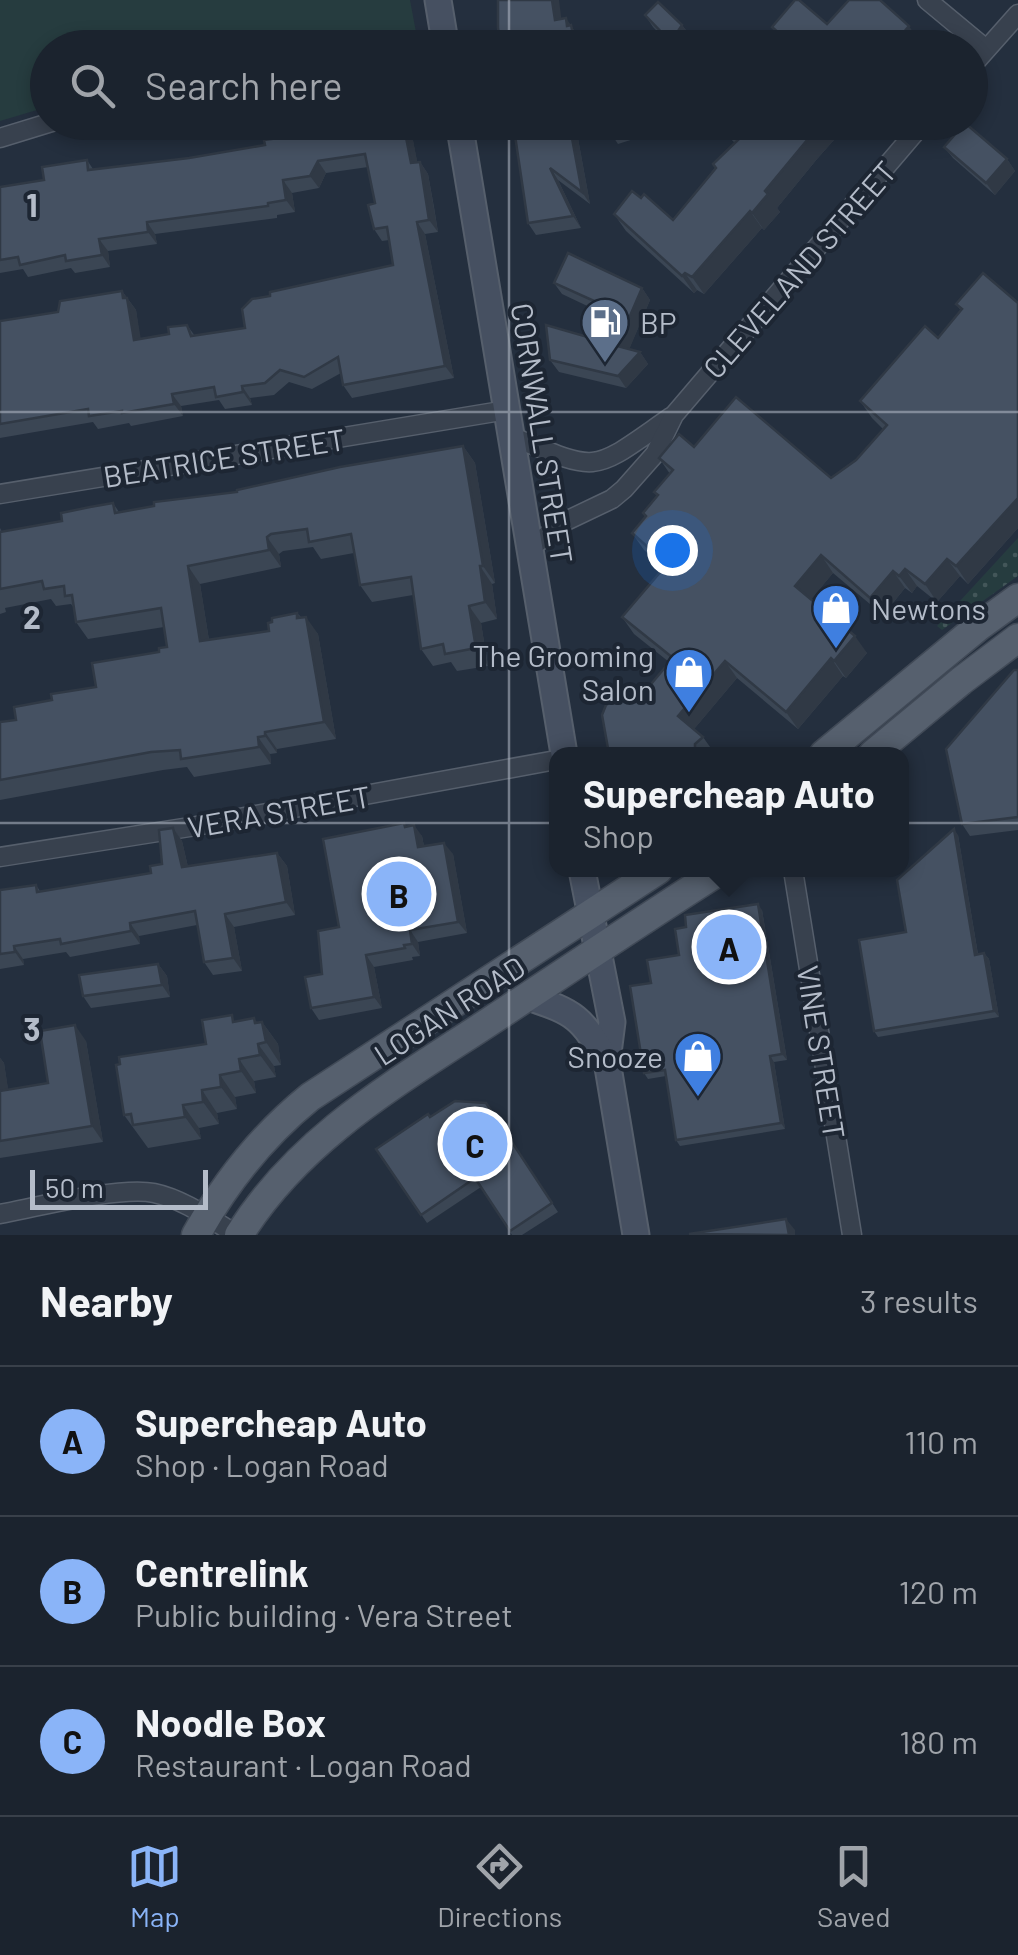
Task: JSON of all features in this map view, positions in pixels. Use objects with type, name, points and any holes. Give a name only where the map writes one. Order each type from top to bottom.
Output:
[{"type":"main road","points":[[438,0],[443,30]]},
{"type":"main road","name":"CORNWALL STREET","points":[[461,140],[563,747]]},
{"type":"main road","points":[[832,747],[1018,598]]},
{"type":"main road","points":[[881,747],[1018,638]]},
{"type":"main road","points":[[584,877],[612,1022],[607,1060],[636,1235]]},
{"type":"main road","name":"LOGAN ROAD","points":[[201,1226],[264,1138],[310,1097],[647,877]]},
{"type":"main road","name":"LOGAN ROAD","points":[[238,1235],[276,1184],[330,1130],[710,877]]},
{"type":"main road","points":[[528,997],[584,1023],[607,1060]]},
{"type":"street","points":[[927,0],[963,30]]},
{"type":"street","points":[[988,47],[1018,14]]},
{"type":"street","points":[[0,138],[30,129]]},
{"type":"street","name":"CLEVELAND STREET","points":[[509,423],[574,463],[600,463],[623,452],[674,415],[909,140]]},
{"type":"street","name":"CLEVELAND STREET","points":[[530,548],[566,521],[624,489],[655,454],[674,415]]},
{"type":"street","name":"BEATRICE STREET","points":[[0,494],[509,423]]},
{"type":"street","name":"VERA STREET","points":[[0,856],[196,826],[549,761]]},
{"type":"street","name":"VINE STREET","points":[[794,877],[852,1235]]},
{"type":"street","points":[[0,1214],[138,1192],[164,1196],[201,1226],[238,1235]]},
{"type":"green space","points":[[0,0],[410,0],[416,30],[30,30],[30,112],[0,121]]},
{"type":"green space","points":[[1018,538],[1018,576],[942,630],[937,626]]},
{"type":"building","points":[[498,0],[552,0],[555,20],[566,18],[572,30],[498,30]]},
{"type":"building","points":[[795,0],[827,24],[849,0],[880,0],[909,26],[906,30],[772,27]]},
{"type":"building","points":[[658,2],[682,25],[679,30],[659,30],[645,15]]},
{"type":"building","points":[[264,140],[407,140],[411,163],[420,162],[429,220],[417,222],[445,366],[343,385],[338,357],[304,377],[280,370],[265,383],[242,386],[243,392],[216,397],[214,387],[172,394],[174,404],[122,413],[89,416],[88,409],[0,424],[0,321],[58,312],[60,301],[122,291],[123,298],[127,298],[134,340],[169,334],[168,327],[187,325],[191,336],[245,328],[242,309],[252,299],[270,296],[270,292],[393,265],[387,227],[374,229],[368,205],[375,203],[365,154],[318,161],[310,176],[283,180],[286,200],[268,206],[147,222],[148,232],[99,239],[102,255],[66,261],[65,255],[20,265],[18,257],[0,260],[0,187],[44,180],[42,167],[87,160],[88,170],[265,145]]},
{"type":"building","points":[[516,140],[572,140],[582,192],[550,168],[573,216],[528,223]]},
{"type":"building","points":[[738,140],[807,140],[752,213],[692,277],[685,273],[682,276],[614,214],[632,191],[641,198],[644,194],[673,220],[716,168],[713,164]]},
{"type":"building","points":[[950,140],[985,140],[1007,159],[986,183],[944,147]]},
{"type":"building","points":[[568,253],[642,288],[617,346],[640,352],[618,376],[550,360],[546,325],[591,338],[603,305],[554,283]]},
{"type":"building","points":[[983,273],[1018,303],[1018,498],[956,566],[947,559],[925,584],[905,569],[899,576],[893,571],[870,598],[821,555],[795,586],[855,636],[786,712],[725,661],[678,716],[703,737],[695,747],[608,747],[602,715],[606,705],[615,700],[636,702],[673,658],[622,617],[667,564],[632,533],[658,495],[654,492],[673,470],[659,458],[679,434],[694,447],[736,397],[831,478],[856,460],[887,425],[860,401],[925,326],[938,338],[962,309],[956,304]]},
{"type":"building","points":[[463,446],[483,566],[485,602],[469,606],[476,648],[445,654],[443,644],[421,649],[411,577],[360,585],[351,534],[309,542],[307,529],[271,534],[267,537],[269,550],[188,566],[200,641],[269,631],[272,618],[297,613],[297,618],[306,617],[324,722],[265,732],[265,736],[258,737],[259,747],[181,759],[180,750],[151,752],[0,780],[0,722],[16,720],[14,707],[52,700],[51,694],[96,687],[92,663],[159,652],[159,648],[167,647],[161,608],[76,622],[72,595],[65,596],[64,586],[44,589],[42,581],[0,589],[0,532],[62,521],[61,513],[90,507],[113,503],[115,513],[154,506],[154,502],[237,492],[340,467]]},
{"type":"building","points":[[1018,670],[1018,817],[962,824],[946,749]]},
{"type":"building","points":[[404,823],[405,827],[414,825],[418,847],[444,843],[458,922],[410,930],[412,944],[404,945],[405,948],[366,955],[374,997],[311,1008],[305,977],[322,974],[318,931],[339,927],[323,839]]},
{"type":"building","points":[[173,828],[182,867],[277,853],[286,902],[225,914],[233,958],[204,962],[195,911],[130,923],[131,931],[61,944],[60,939],[14,946],[15,952],[0,954],[0,890],[36,885],[37,892],[151,873],[150,866],[162,864],[159,830]]},
{"type":"building","points":[[954,829],[975,955],[984,953],[994,1011],[874,1031],[859,940],[906,932],[897,880],[909,877],[909,869]]},
{"type":"building","points":[[758,904],[782,1054],[770,1056],[781,1123],[676,1140],[665,1070],[644,1073],[630,986],[651,983],[647,960],[679,955],[675,929],[686,927],[685,915]]},
{"type":"building","points":[[158,964],[162,985],[83,996],[79,975]]},
{"type":"building","points":[[232,1015],[233,1022],[254,1018],[255,1023],[262,1022],[266,1042],[258,1044],[260,1055],[239,1059],[241,1071],[220,1075],[221,1087],[202,1090],[203,1102],[183,1105],[185,1117],[133,1125],[131,1114],[124,1115],[116,1065],[120,1064],[119,1057],[206,1044],[202,1020]]},
{"type":"building","points":[[75,1025],[92,1126],[0,1141],[0,1091],[48,1083],[40,1031]]},
{"type":"building","points":[[455,1101],[486,1103],[552,1203],[510,1231],[475,1178],[421,1215],[376,1149]]},
{"type":"building","points":[[786,1219],[789,1235],[689,1234]]},
{"type":"place","name":"BP","points":[[605,364]]},
{"type":"place","name":"Newtons","points":[[836,650]]},
{"type":"place","name":"The Grooming Salon","points":[[689,714]]},
{"type":"place","name":"Centrelink","points":[[399,894]]},
{"type":"place","name":"Supercheap Auto","points":[[729,947]]},
{"type":"place","name":"Snooze","points":[[698,1098]]},
{"type":"place","name":"Noodle Box","points":[[475,1144]]}]
